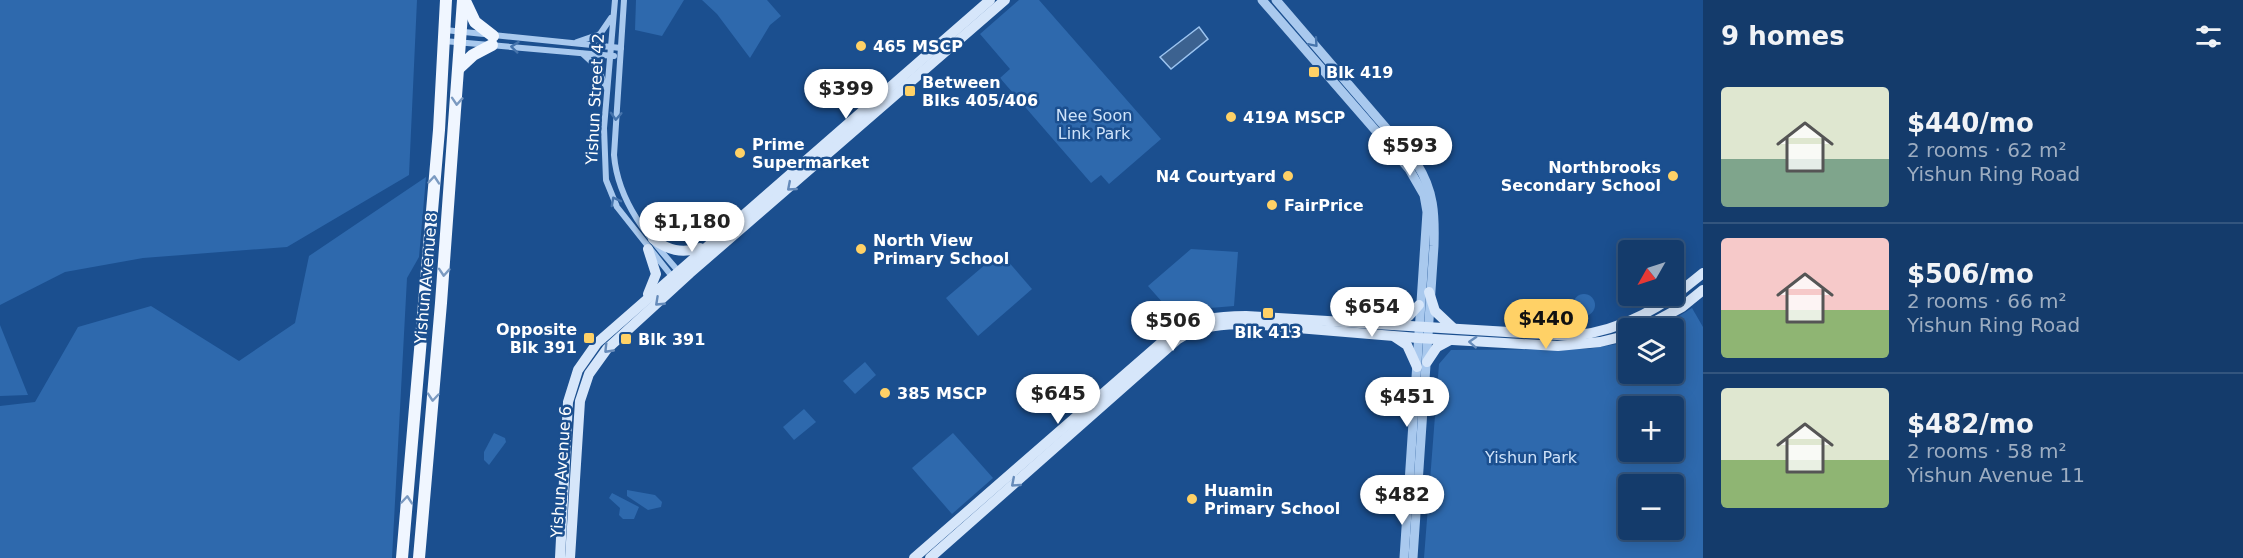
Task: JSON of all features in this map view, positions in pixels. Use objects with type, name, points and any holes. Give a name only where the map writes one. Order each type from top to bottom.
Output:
[{"type":"main road","name":"Yishun Avenue 8","points":[[402,558],[445,36],[446,0]]},
{"type":"main road","name":"Yishun Avenue 8","points":[[419,558],[464,0]]},
{"type":"main road","points":[[459,68],[492,40],[475,22],[464,0]]},
{"type":"main road","points":[[970,17],[981,0]]},
{"type":"main road","name":"Yishun Avenue 6","points":[[565,553],[568,402],[574,379],[597,343],[645,299],[678,277],[704,246],[990,0]]},
{"type":"main road","name":"Yishun Avenue 6","points":[[565,553],[585,384],[595,363],[678,277],[1005,0]]},
{"type":"main road","points":[[926,54],[943,45],[951,47]]},
{"type":"main road","points":[[645,299],[656,274],[650,244],[672,250],[689,251],[704,246]]},
{"type":"main road","points":[[930,558],[1169,336],[1185,326],[1200,321],[1236,316],[1393,330],[1423,327],[1453,328],[1573,336],[1601,332],[1647,314],[1703,273]]},
{"type":"main road","points":[[1662,318],[1682,307],[1703,290]]},
{"type":"main road","points":[[1429,292],[1435,311],[1453,328]]},
{"type":"main road","points":[[1393,330],[1419,305]]},
{"type":"main road","points":[[1393,330],[1423,339],[1578,345],[1618,337]]},
{"type":"main road","points":[[1393,330],[1422,365],[1437,347],[1450,340]]},
{"type":"main road","points":[[914,558],[1077,423]]},
{"type":"street","name":"Yishun Street 42","points":[[615,0],[612,16],[603,164],[606,180],[617,207],[678,277]]},
{"type":"street","name":"Yishun Street 42","points":[[624,0],[615,173],[627,206],[650,244],[678,277]]},
{"type":"street","points":[[1262,0],[1364,115],[1418,182],[1427,212],[1419,305],[1423,327]]},
{"type":"street","points":[[1276,0],[1418,164],[1427,179],[1435,210],[1429,292],[1423,327],[1422,365],[1425,377],[1404,558]]},
{"type":"street","points":[[574,43],[600,34],[612,16]]},
{"type":"street","points":[[445,36],[621,48]]},
{"type":"street","points":[[445,36],[461,38]]},
{"type":"street","points":[[492,40],[620,57]]},
{"type":"street","points":[[583,53],[597,66],[607,90]]},
{"type":"street","points":[[1413,558],[1416,382],[1422,365]]},
{"type":"street","points":[[1416,382],[1425,377]]},
{"type":"green space","points":[[0,0],[417,0],[409,175],[287,247],[143,258],[65,272],[0,305]]},
{"type":"green space","points":[[636,0],[684,0],[662,36],[635,30]]},
{"type":"green space","points":[[702,0],[767,0],[781,16],[770,25],[750,58],[717,14]]},
{"type":"green space","name":"Nee Soon Link Park","points":[[1019,0],[1039,0],[1161,139],[1109,184],[1101,175],[1091,183],[1000,78],[1010,69],[980,34]]},
{"type":"green space","points":[[426,177],[419,257],[407,278],[392,558],[0,558],[0,406],[35,402],[78,327],[151,306],[239,361],[295,323],[309,256]]},
{"type":"green space","points":[[1191,249],[1238,252],[1234,306],[1210,308],[1178,320],[1148,286]]},
{"type":"green space","points":[[1000,252],[1032,289],[978,336],[946,298]]},
{"type":"green space","points":[[1584,294],[1592,297],[1595,305],[1592,313],[1584,316],[1576,313],[1573,305],[1576,297]]},
{"type":"green space","name":"Yishun Park","points":[[1692,308],[1703,327],[1703,558],[1424,558],[1439,364],[1451,350],[1588,349],[1618,344],[1618,384],[1684,384],[1684,318],[1676,318]]},
{"type":"green space","points":[[0,325],[28,395],[0,396]]},
{"type":"green space","points":[[865,362],[876,375],[855,394],[843,381]]},
{"type":"green space","points":[[804,409],[816,422],[794,440],[783,427]]},
{"type":"green space","points":[[494,433],[505,438],[506,442],[489,465],[484,460],[484,452]]},
{"type":"green space","points":[[953,433],[993,478],[952,514],[912,468]]},
{"type":"green space","points":[[627,490],[655,495],[662,502],[661,507],[648,510],[627,496]]},
{"type":"green space","points":[[612,493],[639,507],[634,519],[623,519],[619,515],[620,508],[609,498]]},
{"type":"shaded area","points":[[1199,27],[1208,39],[1171,69],[1160,57]]},
{"type":"place","name":"465 MSCP","points":[[861,46]]},
{"type":"place","name":"Blk 419","points":[[1314,72]]},
{"type":"place","name":"Between Blks 405/406","points":[[910,91]]},
{"type":"place","name":"419A MSCP","points":[[1231,117]]},
{"type":"place","name":"Prime Supermarket","points":[[740,153]]},
{"type":"place","name":"N4 Courtyard","points":[[1288,176]]},
{"type":"place","name":"Northbrooks Secondary School","points":[[1673,176]]},
{"type":"place","name":"FairPrice","points":[[1272,205]]},
{"type":"place","name":"North View Primary School","points":[[861,249]]},
{"type":"place","name":"Blk 413","points":[[1268,313]]},
{"type":"place","name":"Opposite Blk 391","points":[[589,338]]},
{"type":"place","name":"Blk 391","points":[[626,339]]},
{"type":"place","name":"385 MSCP","points":[[885,393]]},
{"type":"place","name":"Huamin Primary School","points":[[1192,499]]}]
